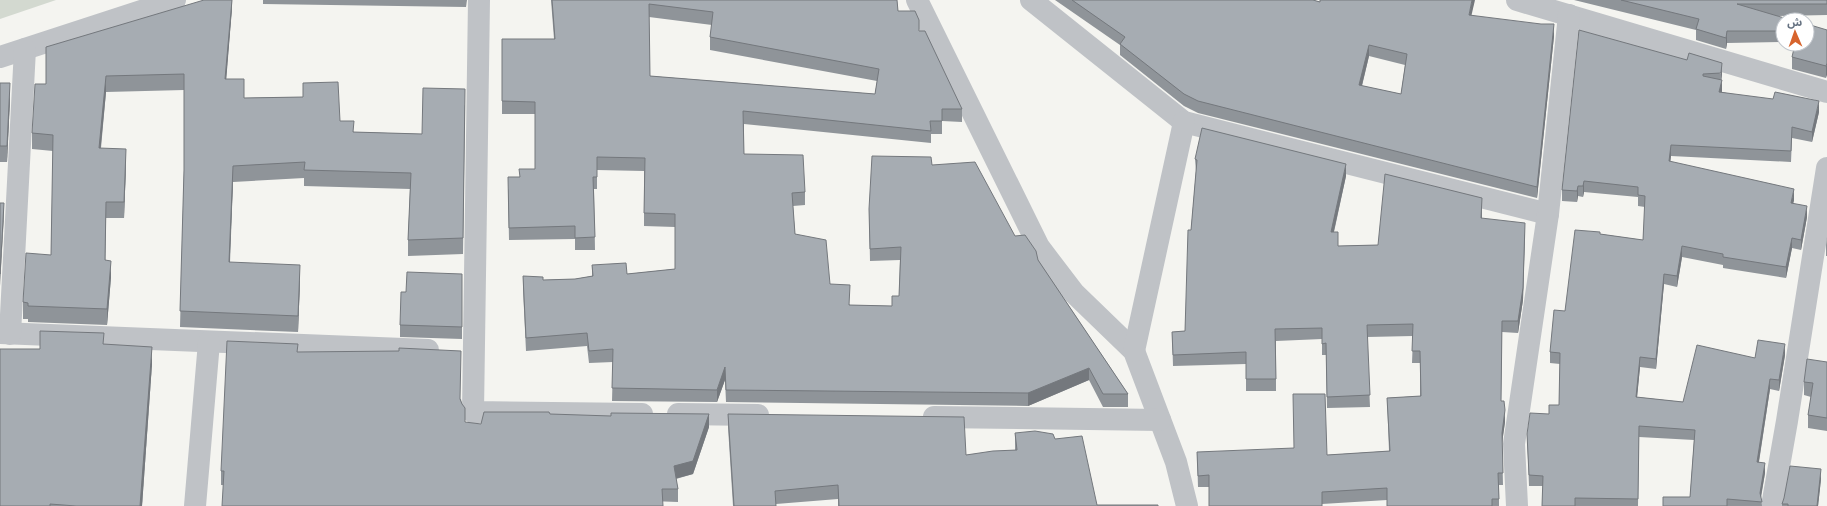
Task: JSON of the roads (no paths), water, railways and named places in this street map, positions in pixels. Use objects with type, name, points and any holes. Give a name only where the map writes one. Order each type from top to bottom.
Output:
[{"type":"street","points":[[0,57],[175,0]]},
{"type":"street","points":[[479,0],[473,412],[777,416]]},
{"type":"street","points":[[916,0],[1039,247],[1074,293],[1134,351],[1176,462],[1187,506]]},
{"type":"street","points":[[1031,0],[1184,122],[1548,214]]},
{"type":"street","points":[[1517,0],[1827,92]]},
{"type":"street","points":[[1517,506],[1514,444],[1548,214],[1569,15]]},
{"type":"street","points":[[25,49],[5,334],[474,352]]},
{"type":"street","points":[[1134,351],[1184,122]]},
{"type":"street","points":[[1772,506],[1827,168]]},
{"type":"street","points":[[195,506],[209,342]]},
{"type":"street","points":[[912,417],[1160,420]]}]
